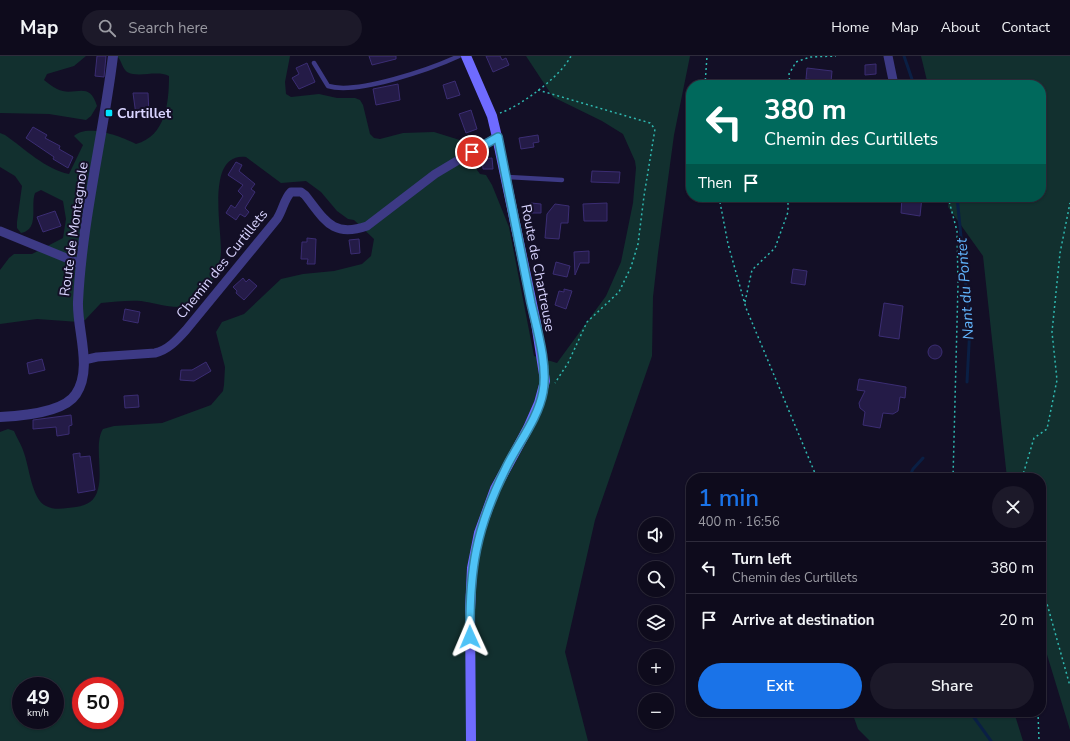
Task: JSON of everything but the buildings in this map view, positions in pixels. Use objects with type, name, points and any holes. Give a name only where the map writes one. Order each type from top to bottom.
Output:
[{"type":"main road","name":"Route de Chartreuse","points":[[466,56],[492,116],[498,137],[536,324],[545,381],[543,394],[537,409],[495,489],[479,533],[472,568],[470,610],[471,741]]},
{"type":"street","name":"Route de Montagnole","points":[[0,417],[55,409],[66,405],[72,400],[80,387],[84,360],[78,311],[81,264],[113,56]]},
{"type":"street","points":[[888,56],[893,80]]},
{"type":"street","name":"Chemin des Curtillets","points":[[84,360],[97,357],[155,353],[172,345],[277,219],[291,192],[300,192],[305,195],[330,226],[337,230],[356,230],[377,220],[435,174],[498,137]]},
{"type":"street","points":[[0,232],[81,264]]},
{"type":"lane","points":[[314,63],[328,86],[342,88],[377,83],[407,76],[458,56]]},
{"type":"lane","points":[[506,177],[562,180]]},
{"type":"path","points":[[492,116],[505,112],[538,90],[564,67],[571,56]]},
{"type":"path","points":[[705,80],[707,56]]},
{"type":"path","points":[[790,80],[789,74],[796,62],[810,57],[836,56]]},
{"type":"path","points":[[538,90],[650,123],[655,130],[638,244],[631,268],[619,292],[587,322],[568,363],[554,383]]},
{"type":"path","points":[[721,202],[728,244],[745,304],[815,473]]},
{"type":"path","points":[[745,304],[752,270],[775,248],[788,212],[788,202]]},
{"type":"path","points":[[949,202],[957,231],[958,285],[953,473]]},
{"type":"path","points":[[1024,473],[1034,438],[1047,429],[1057,380],[1052,332],[1060,254],[1070,203]]},
{"type":"path","points":[[1046,600],[1070,686]]},
{"type":"path","points":[[1038,717],[1039,741]]},
{"type":"green space","points":[[0,56],[86,56],[74,66],[47,74],[44,80],[55,88],[63,91],[85,91],[90,93],[97,106],[91,116],[86,120],[49,114],[0,113]]},
{"type":"green space","points":[[117,56],[290,56],[285,82],[286,94],[291,97],[319,94],[337,98],[355,98],[360,100],[363,105],[370,134],[374,138],[380,139],[403,133],[434,132],[479,146],[477,170],[480,174],[486,175],[492,185],[509,227],[534,356],[557,363],[606,296],[621,262],[633,203],[636,168],[635,161],[623,134],[602,121],[553,97],[526,56],[690,56],[674,135],[658,253],[653,297],[652,356],[595,520],[565,652],[588,741],[0,741],[0,432],[8,429],[14,431],[23,450],[34,490],[41,503],[50,508],[57,509],[87,504],[95,497],[98,489],[100,474],[99,442],[103,429],[114,426],[162,423],[211,405],[223,391],[225,367],[216,332],[222,322],[244,314],[281,279],[303,274],[334,271],[362,264],[371,256],[374,239],[354,220],[348,219],[337,211],[321,192],[306,181],[281,183],[246,157],[233,159],[225,167],[220,179],[218,194],[221,242],[220,259],[216,273],[209,288],[195,303],[189,306],[176,307],[141,301],[101,303],[85,320],[79,322],[37,319],[0,324],[0,270],[14,254],[32,254],[63,238],[66,219],[63,201],[41,190],[35,193],[33,216],[30,227],[27,231],[21,233],[17,228],[22,186],[15,176],[0,167],[0,133],[5,135],[43,163],[69,174],[83,145],[74,136],[80,132],[105,132],[136,144],[146,140],[154,134],[164,117],[168,96],[169,76],[164,74],[131,74],[125,70]]},
{"type":"green space","points":[[921,56],[1070,56],[1070,730],[1046,651],[1046,473],[1006,473],[983,256],[948,207],[948,202],[1046,202],[1046,80],[927,80]]},
{"type":"green space","points":[[854,717],[1016,717],[1023,741],[870,741],[858,729]]},
{"type":"waterway","name":"Nant du Pontet","points":[[904,56],[912,80]]},
{"type":"waterway","name":"Nant du Pontet","points":[[958,202],[970,326],[967,382]]},
{"type":"waterway","name":"Nant du Pontet","points":[[911,473],[923,458]]},
{"type":"waterway","name":"Nant du Pontet","points":[[974,717],[991,741]]},
{"type":"place","name":"Curtillet","points":[[109,113]]},
{"type":"route","points":[[470,637],[472,568],[479,533],[495,489],[528,428],[543,394],[545,381],[536,324],[498,137],[490,140],[472,152]]}]
